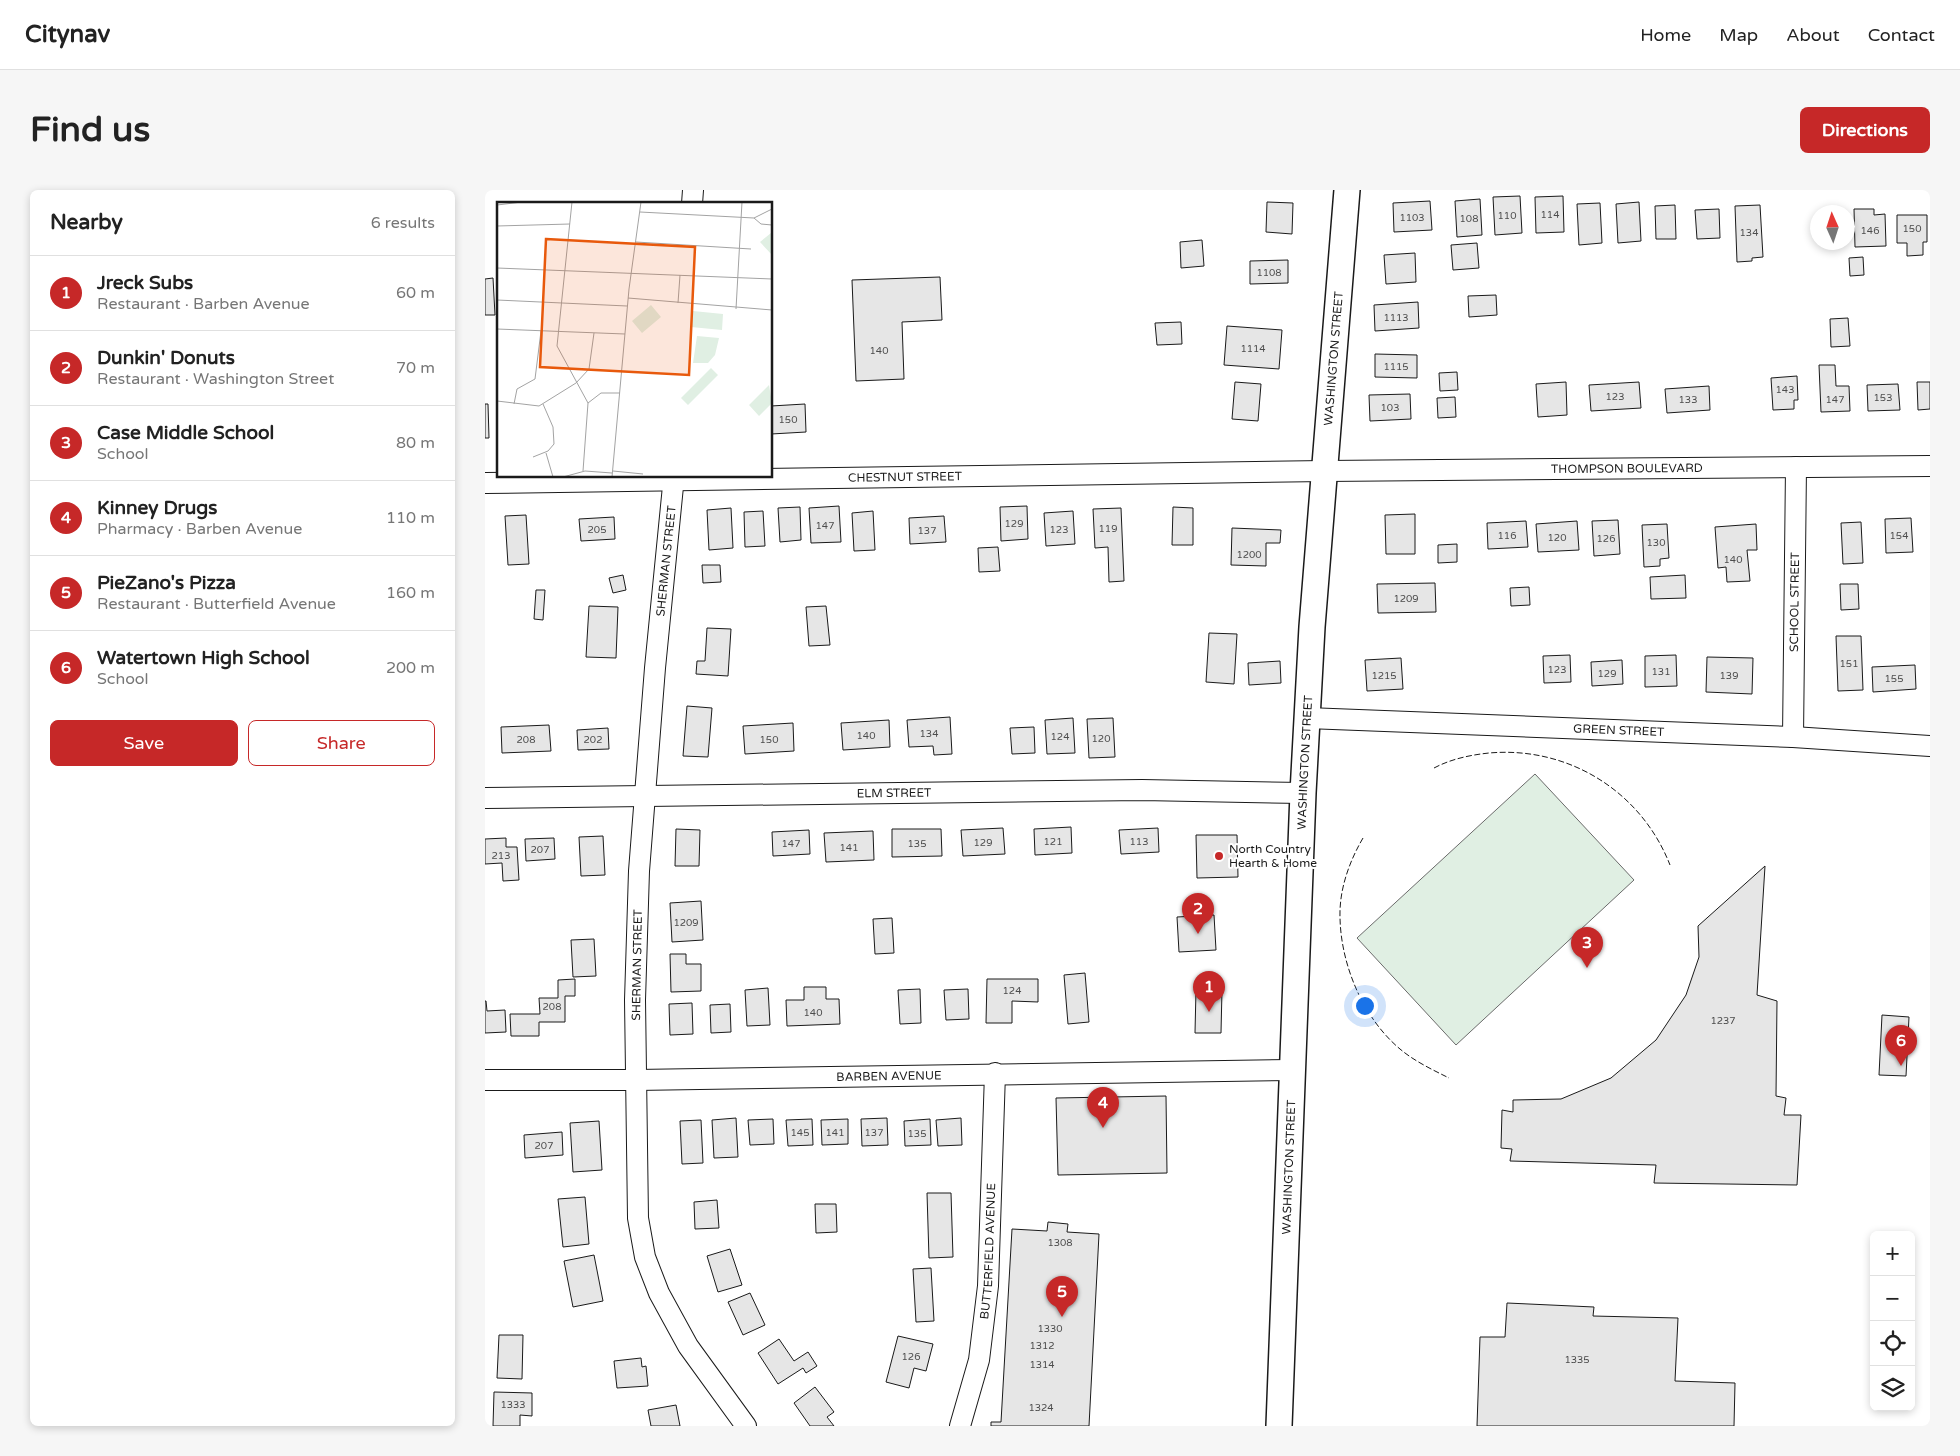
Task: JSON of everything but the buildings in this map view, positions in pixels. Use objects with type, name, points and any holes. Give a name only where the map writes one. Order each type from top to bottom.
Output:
[{"type":"main road","name":"WASHINGTON STREET","points":[[1279,1426],[1303,793],[1312,627],[1347,190]]},
{"type":"street","name":"THOMPSON BOULEVARD","points":[[1325,471],[1930,466]]},
{"type":"street","name":"SCHOOL STREET","points":[[1793,737],[1796,467]]},
{"type":"street","name":"CHESTNUT STREET","points":[[773,477],[1325,471]]},
{"type":"street","name":"CHESTNUT STREET","points":[[485,483],[674,478]]},
{"type":"street","name":"SHERMAN STREET","points":[[674,478],[655,668],[639,871],[635,1000],[638,1218],[645,1257],[659,1293],[688,1346],[746,1426]]},
{"type":"street","name":"GREEN STREET","points":[[1307,718],[1793,737],[1930,746]]},
{"type":"street","name":"ELM STREET","points":[[485,798],[1142,790],[1303,793]]},
{"type":"street","name":"BARBEN AVENUE","points":[[485,1080],[636,1080],[995,1073],[1293,1070]]},
{"type":"street","name":"BUTTERFIELD AVENUE","points":[[960,1426],[979,1360],[988,1286],[995,1073]]},
{"type":"green space","points":[[1535,774],[1634,880],[1456,1045],[1357,938]]},
{"type":"fence","points":[[1434,768],[1461,758],[1489,753],[1518,753],[1547,757],[1573,766],[1598,779],[1621,795],[1641,815],[1657,839],[1670,865]]},
{"type":"fence","points":[[1363,838],[1346,876],[1340,908],[1341,936],[1356,990],[1375,1022],[1400,1049],[1424,1065],[1449,1078]]},
{"type":"place","name":"North Country Hearth & Home","points":[[1219,856]]},
{"type":"place","name":"Dunkin' Donuts","points":[[1198,934]]},
{"type":"place","name":"Case Middle School","points":[[1587,968]]},
{"type":"place","name":"Jreck Subs","points":[[1209,1012]]},
{"type":"place","name":"Watertown High School","points":[[1901,1066]]},
{"type":"place","name":"Kinney Drugs","points":[[1103,1128]]},
{"type":"place","name":"PieZano's Pizza","points":[[1062,1317]]}]
